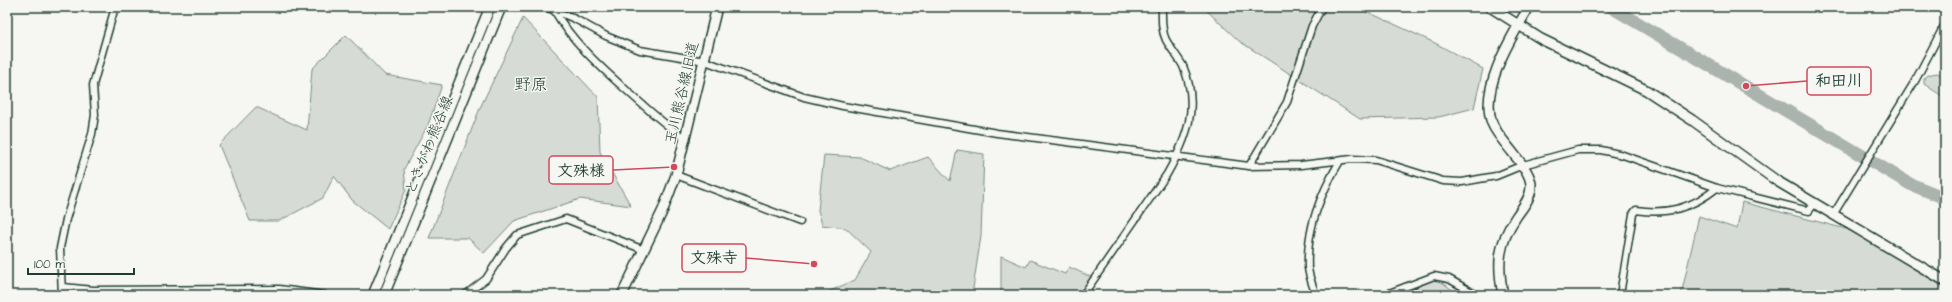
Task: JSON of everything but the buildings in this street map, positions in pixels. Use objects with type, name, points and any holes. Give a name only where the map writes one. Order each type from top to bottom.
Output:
[{"type":"street","points":[[62,295],[63,287],[60,271],[60,248],[66,218],[92,134],[95,115],[93,85],[115,7]]},
{"type":"street","name":"ときがわ熊谷線","points":[[373,295],[490,7]]},
{"type":"street","name":"ときがわ熊谷線","points":[[384,295],[501,7]]},
{"type":"street","points":[[546,7],[575,19],[606,36],[640,50],[705,60],[804,97],[843,106],[996,133],[1249,166],[1301,165],[1352,159],[1376,160],[1443,180],[1462,182],[1496,176],[1523,165],[1578,150],[1601,150],[1623,155],[1717,188],[1808,211],[1814,204]]},
{"type":"street","name":"玉川熊谷線旧道","points":[[622,295],[663,210],[676,175],[717,7]]},
{"type":"street","points":[[1082,295],[1167,174],[1177,157],[1187,132],[1191,115],[1189,85],[1182,66],[1165,39],[1162,27],[1162,7]]},
{"type":"street","points":[[1249,166],[1287,102],[1312,26],[1322,7]]},
{"type":"street","points":[[1490,7],[1571,54],[1646,90],[1692,120],[1776,181],[1945,281]]},
{"type":"street","points":[[1503,295],[1498,271],[1502,244],[1514,220],[1530,195],[1532,187],[1523,165],[1492,124],[1489,109],[1490,96],[1495,74],[1503,54],[1529,7]]},
{"type":"street","points":[[554,10],[565,29],[590,58],[650,113],[686,139]]},
{"type":"street","points":[[1833,215],[1915,81],[1945,24]]},
{"type":"street","points":[[1316,295],[1308,270],[1309,237],[1318,204],[1340,161]]},
{"type":"street","points":[[676,175],[800,222]]},
{"type":"street","points":[[1620,295],[1633,214],[1636,210],[1669,212],[1705,198],[1717,188]]},
{"type":"street","points":[[465,295],[486,279],[506,248],[517,235],[566,219],[644,250]]},
{"type":"street","points":[[1384,295],[1434,276],[1449,279],[1477,295]]},
{"type":"street","points":[[63,287],[93,290],[279,289],[326,295]]},
{"type":"shaded area","points":[[1203,7],[1357,7],[1435,43],[1483,69],[1474,108],[1439,117],[1360,119],[1239,41]]},
{"type":"shaded area","points":[[523,18],[598,97],[600,152],[631,206],[580,199],[514,221],[484,253],[468,238],[429,238],[480,108]]},
{"type":"shaded area","points":[[346,35],[385,75],[442,85],[428,125],[404,169],[406,190],[388,229],[352,200],[334,176],[323,198],[279,221],[250,221],[219,145],[256,107],[307,130],[312,69]]},
{"type":"shaded area","points":[[1937,73],[1945,77],[1945,98],[1924,84],[1924,78],[1927,75]]},
{"type":"shaded area","points":[[957,150],[984,154],[981,236],[972,295],[821,295],[855,280],[871,252],[846,228],[822,225],[818,210],[824,155],[860,157],[890,171],[928,157],[950,181]]},
{"type":"shaded area","points":[[1742,202],[1873,236],[1945,283],[1945,295],[1681,295],[1699,216],[1737,229]]},
{"type":"shaded area","points":[[1001,256],[1026,267],[1030,260],[1065,274],[1069,267],[1091,277],[1078,295],[1001,295]]},
{"type":"shaded area","points":[[1434,276],[1459,295],[1405,295]]},
{"type":"waterway","points":[[1611,7],[1910,184],[1945,198]]},
{"type":"place","name":"和田川","points":[[1746,86]]},
{"type":"place","name":"文殊様","points":[[674,167]]},
{"type":"place","name":"文殊寺","points":[[814,264]]},
{"type":"district","name":"野原","points":[[531,85]]}]
